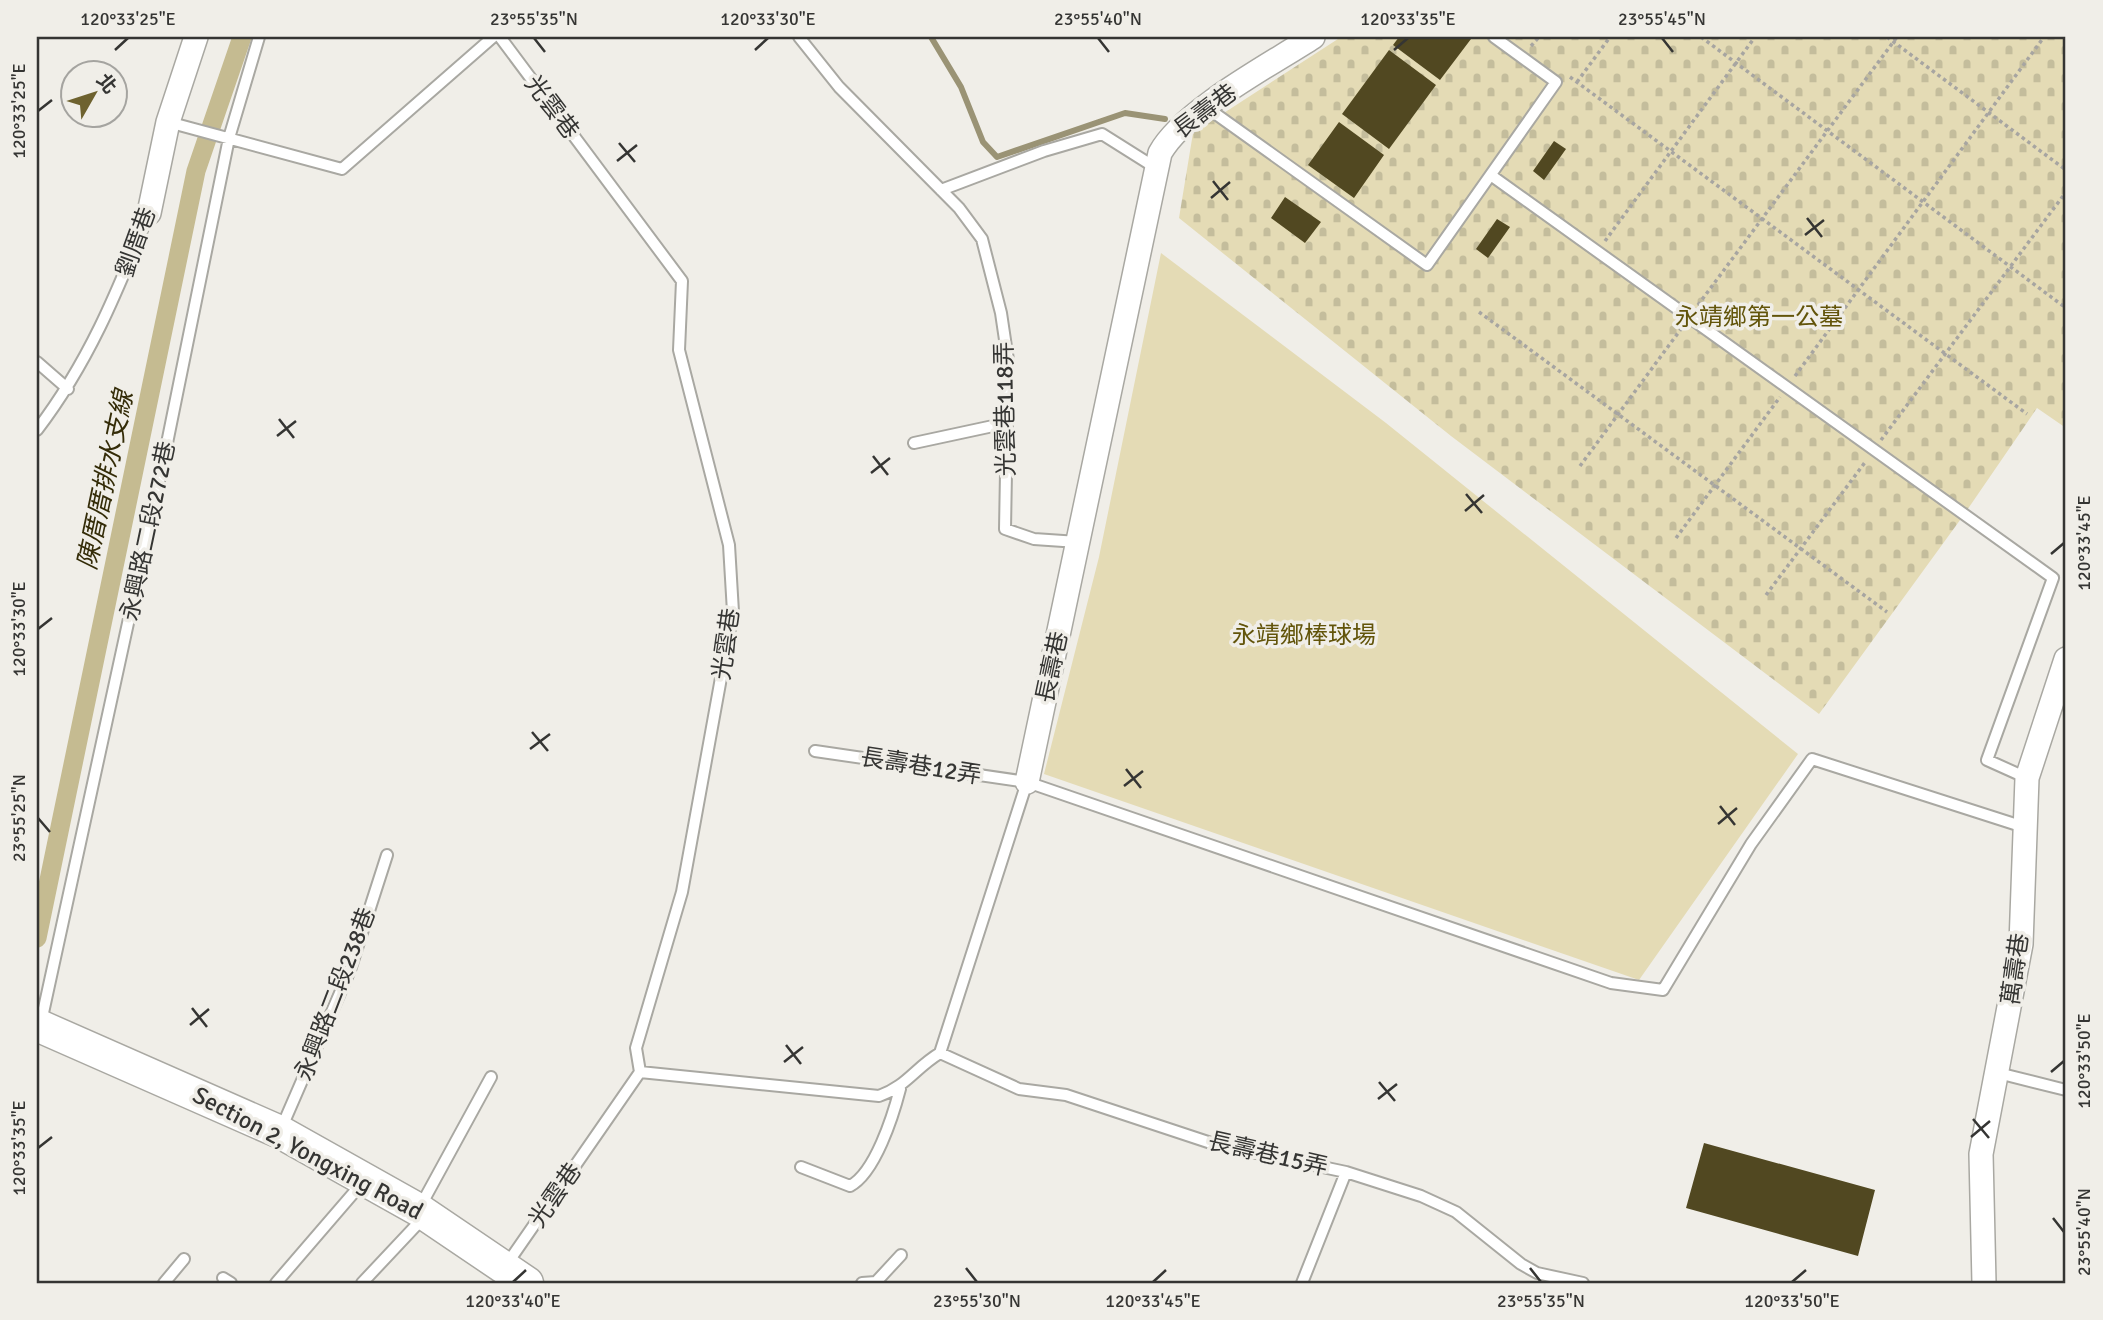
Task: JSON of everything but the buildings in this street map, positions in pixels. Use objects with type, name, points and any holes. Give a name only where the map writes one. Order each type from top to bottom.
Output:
[{"type":"street","name":"劉厝巷","points":[[149,213],[168,122],[196,37]]},
{"type":"street","name":"長壽巷","points":[[1027,782],[1160,153],[1170,135],[1206,107],[1313,37]]},
{"type":"street","name":"萬壽巷","points":[[1984,1283],[1981,1154],[2021,944],[2027,778],[2066,659]]},
{"type":"street","name":"Section 2, Yongxing Road","points":[[38,1031],[279,1132],[423,1212],[519,1278]]},
{"type":"lane","name":"永興路二段272巷","points":[[38,1031],[164,458],[224,137],[259,37]]},
{"type":"lane","points":[[168,122],[342,169],[493,37]]},
{"type":"lane","name":"光雲巷","points":[[499,37],[682,281],[679,350],[729,545],[733,612],[682,892],[636,1048],[640,1072],[519,1278]]},
{"type":"lane","name":"光雲巷118弄","points":[[799,37],[839,88],[941,190],[982,239],[1001,313],[1008,360],[1005,529],[1034,539],[1078,542]]},
{"type":"lane","points":[[1206,107],[1426,265],[1492,176],[1556,82],[1494,37]]},
{"type":"lane","points":[[941,190],[1044,151],[1102,134],[1156,168]]},
{"type":"lane","points":[[1492,176],[2053,578],[1987,760],[2027,778]]},
{"type":"lane","name":"劉厝巷","points":[[37,430],[68,389],[106,320],[149,213]]},
{"type":"lane","points":[[37,362],[68,389]]},
{"type":"lane","points":[[914,443],[1007,423]]},
{"type":"lane","name":"長壽巷12弄","points":[[815,751],[1027,782],[1611,983],[1663,990],[1751,844],[1812,759],[2027,828]]},
{"type":"lane","name":"長壽巷","points":[[940,1053],[1027,782]]},
{"type":"lane","name":"永興路二段238巷","points":[[279,1132],[350,970],[387,855]]},
{"type":"lane","points":[[801,1167],[850,1185],[863,1179],[895,1110],[900,1089],[921,1064],[940,1053]]},
{"type":"lane","name":"長壽巷15弄","points":[[940,1053],[1019,1089],[1066,1095],[1214,1144],[1346,1172],[1421,1196],[1456,1212],[1529,1268],[1583,1283]]},
{"type":"lane","points":[[640,1072],[879,1096],[900,1089]]},
{"type":"lane","points":[[1998,1073],[2066,1090]]},
{"type":"lane","points":[[362,1283],[423,1212],[491,1077]]},
{"type":"lane","points":[[1302,1283],[1346,1172]]},
{"type":"lane","points":[[276,1283],[365,1180]]},
{"type":"lane","points":[[862,1283],[876,1282],[901,1255]]},
{"type":"lane","points":[[164,1283],[184,1259]]},
{"type":"path","points":[[1577,82],[1610,37]]},
{"type":"path","points":[[1701,37],[2066,308]]},
{"type":"path","points":[[1597,252],[1755,37]]},
{"type":"path","points":[[1887,37],[1895,39],[2066,170]]},
{"type":"path","points":[[1676,538],[2044,37]]},
{"type":"path","points":[[1580,466],[1895,39]]},
{"type":"path","points":[[1556,82],[1568,75],[2027,414]]},
{"type":"path","points":[[1766,595],[2066,192]]},
{"type":"path","points":[[1479,312],[1887,612]]},
{"type":"green space","name":"永靖鄉第一公墓","points":[[1341,37],[2066,37],[2066,428],[2037,408],[1963,516],[1819,714],[1451,436],[1179,218],[1193,133]]},
{"type":"green space","name":"永靖鄉棒球場","points":[[1161,253],[1386,423],[1798,754],[1639,980],[1044,774],[1099,557]]},
{"type":"waterway","name":"陳厝厝排水支線","points":[[37,938],[196,171],[242,37]]},
{"type":"waterway","points":[[931,37],[961,87],[983,142],[997,157],[1125,113],[1165,119]]}]
